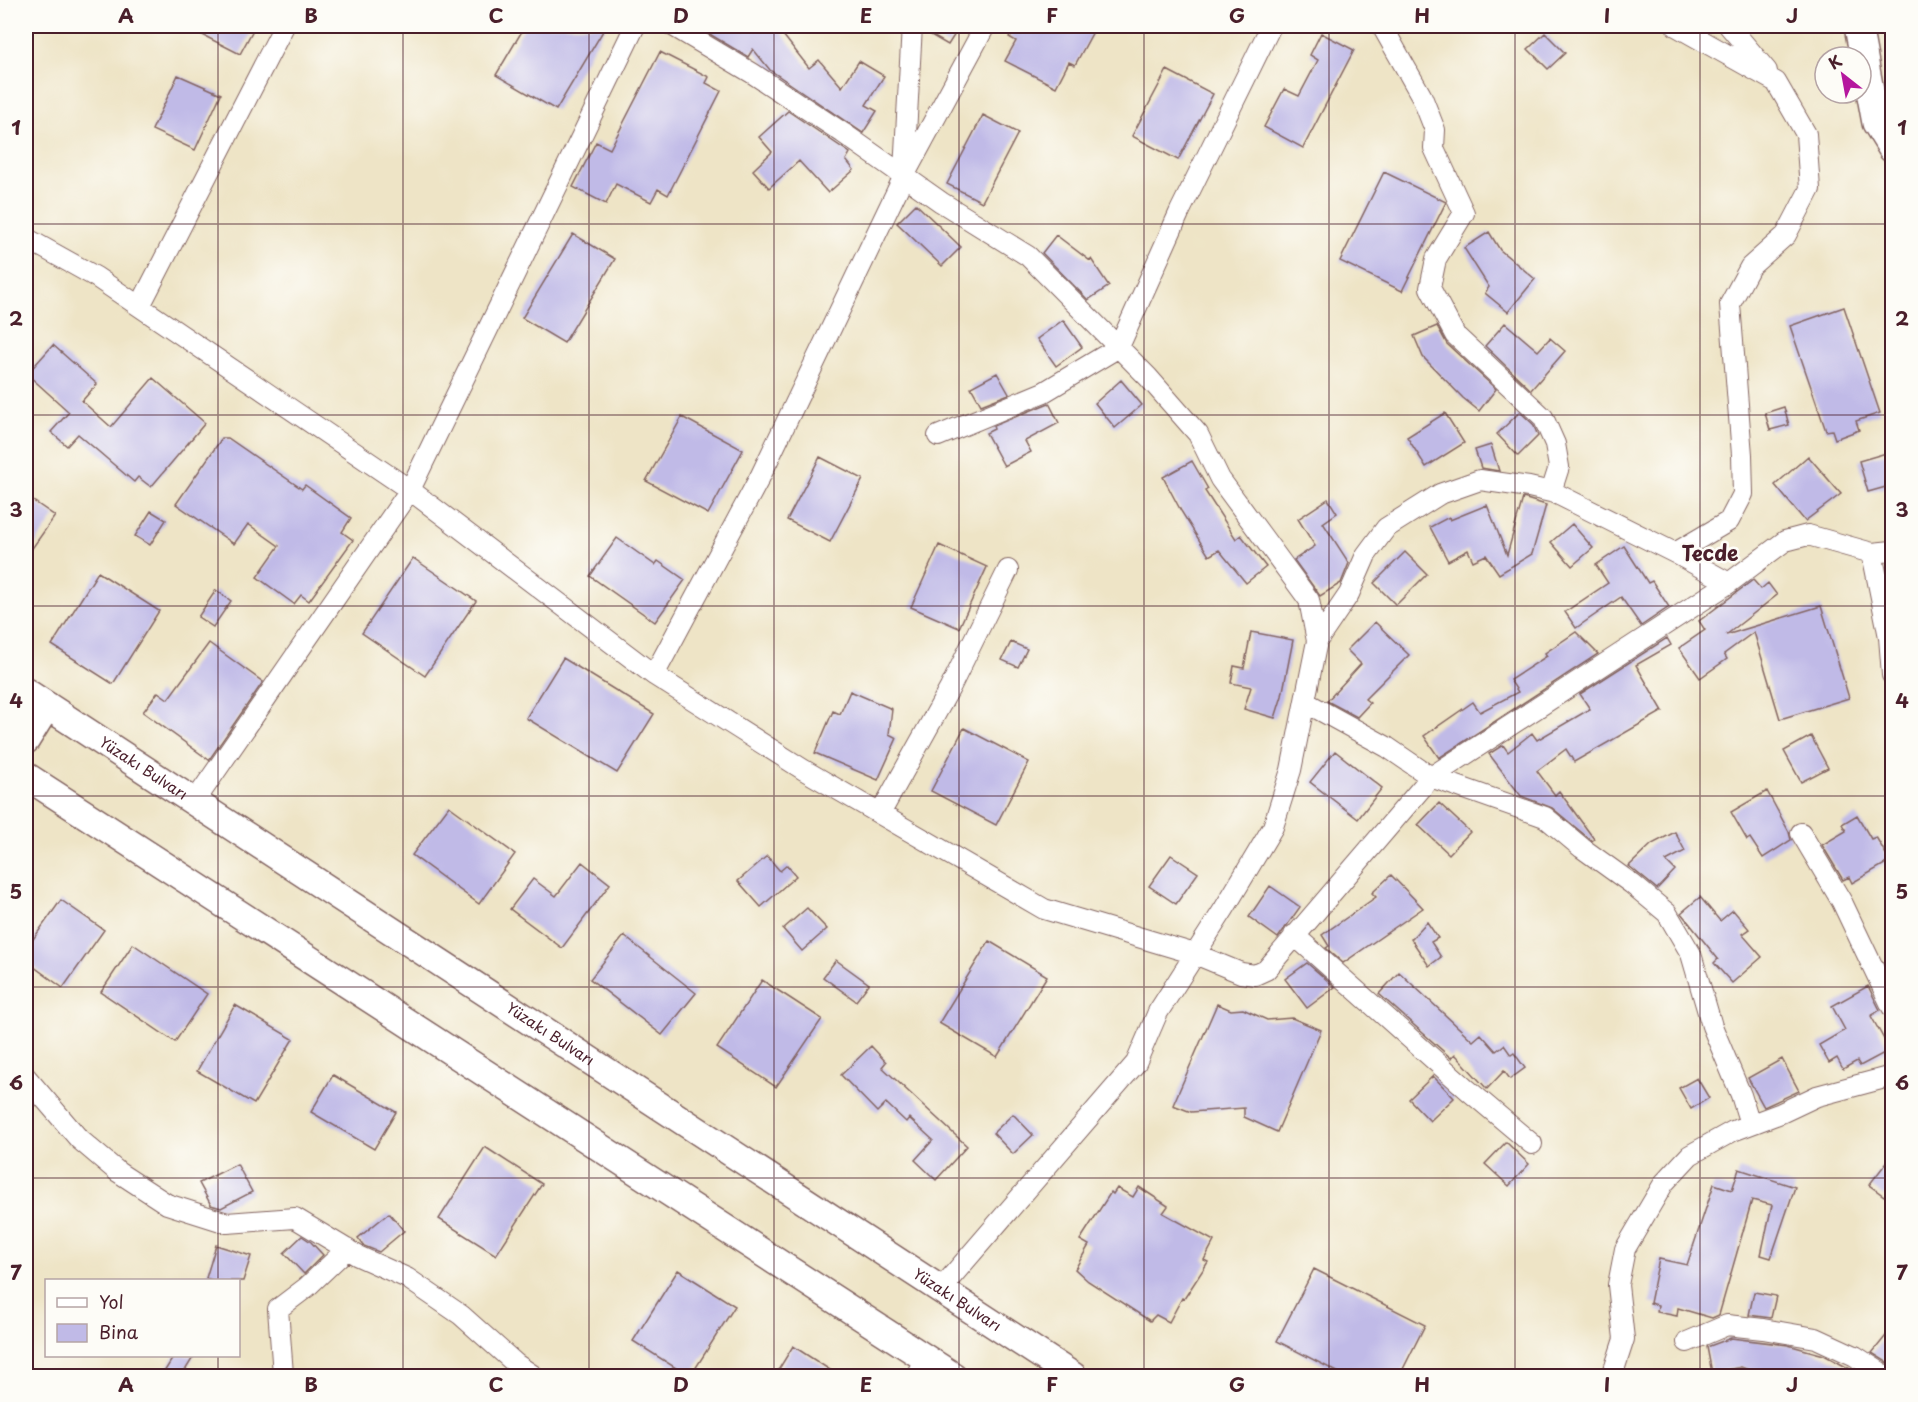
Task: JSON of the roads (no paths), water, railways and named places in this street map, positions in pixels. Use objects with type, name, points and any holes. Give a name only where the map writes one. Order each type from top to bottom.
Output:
[{"type":"main road","points":[[1858,26],[1876,123],[1893,150]]},
{"type":"main road","points":[[26,740],[36,699]]},
{"type":"main road","name":"Yüzakı Bulvarı","points":[[36,699],[1073,1377]]},
{"type":"main road","points":[[26,776],[920,1367],[953,1377]]},
{"type":"street","points":[[140,306],[284,26]]},
{"type":"street","points":[[195,801],[410,490],[635,26]]},
{"type":"street","points":[[673,26],[752,73],[940,202],[1028,256],[1148,377],[1198,434],[1220,479],[1309,600],[1317,641],[1292,770],[1273,827],[1158,1012],[1136,1063],[940,1290]]},
{"type":"street","points":[[904,176],[912,26]]},
{"type":"street","points":[[654,675],[759,477],[904,176],[985,26]]},
{"type":"street","points":[[938,436],[1044,392],[1119,347],[1180,211],[1271,26]]},
{"type":"street","points":[[1382,26],[1422,97],[1435,130],[1434,148],[1464,213],[1436,259],[1431,288],[1455,335],[1543,417],[1556,444],[1559,467],[1551,492]]},
{"type":"street","points":[[1676,26],[1776,82]]},
{"type":"street","points":[[1675,553],[1729,520],[1743,494],[1730,304],[1750,267],[1786,235],[1810,189],[1806,134],[1776,82],[1729,26]]},
{"type":"street","points":[[26,238],[96,277],[410,490],[654,675],[804,770],[1044,909],[1195,954],[1240,974],[1255,975],[1266,970],[1431,777],[1729,583],[1785,541],[1808,535],[1872,553],[1893,550]]},
{"type":"street","points":[[1317,641],[1349,594],[1366,555],[1386,528],[1440,494],[1480,480],[1551,492],[1675,553],[1729,583]]},
{"type":"street","points":[[1872,553],[1889,637],[1893,675]]},
{"type":"street","points":[[880,814],[950,688],[1008,570]]},
{"type":"street","points":[[1305,702],[1387,747],[1431,777],[1545,817],[1667,913],[1691,954],[1712,1026],[1741,1095],[1750,1124]]},
{"type":"street","points":[[1801,833],[1842,902],[1893,1006]]},
{"type":"street","points":[[1294,935],[1532,1144]]},
{"type":"street","points":[[1612,1377],[1624,1339],[1618,1286],[1625,1249],[1664,1183],[1690,1155],[1733,1131],[1818,1096],[1893,1076]]},
{"type":"street","points":[[26,1077],[79,1139],[118,1172],[167,1204],[226,1223],[295,1218],[347,1250],[407,1278],[461,1315],[534,1377]]},
{"type":"street","points":[[282,1376],[278,1310],[347,1250]]},
{"type":"street","points":[[1686,1342],[1726,1325],[1816,1338],[1855,1356],[1886,1377]]},
{"type":"district","name":"Tecde","points":[[1710,554]]}]
